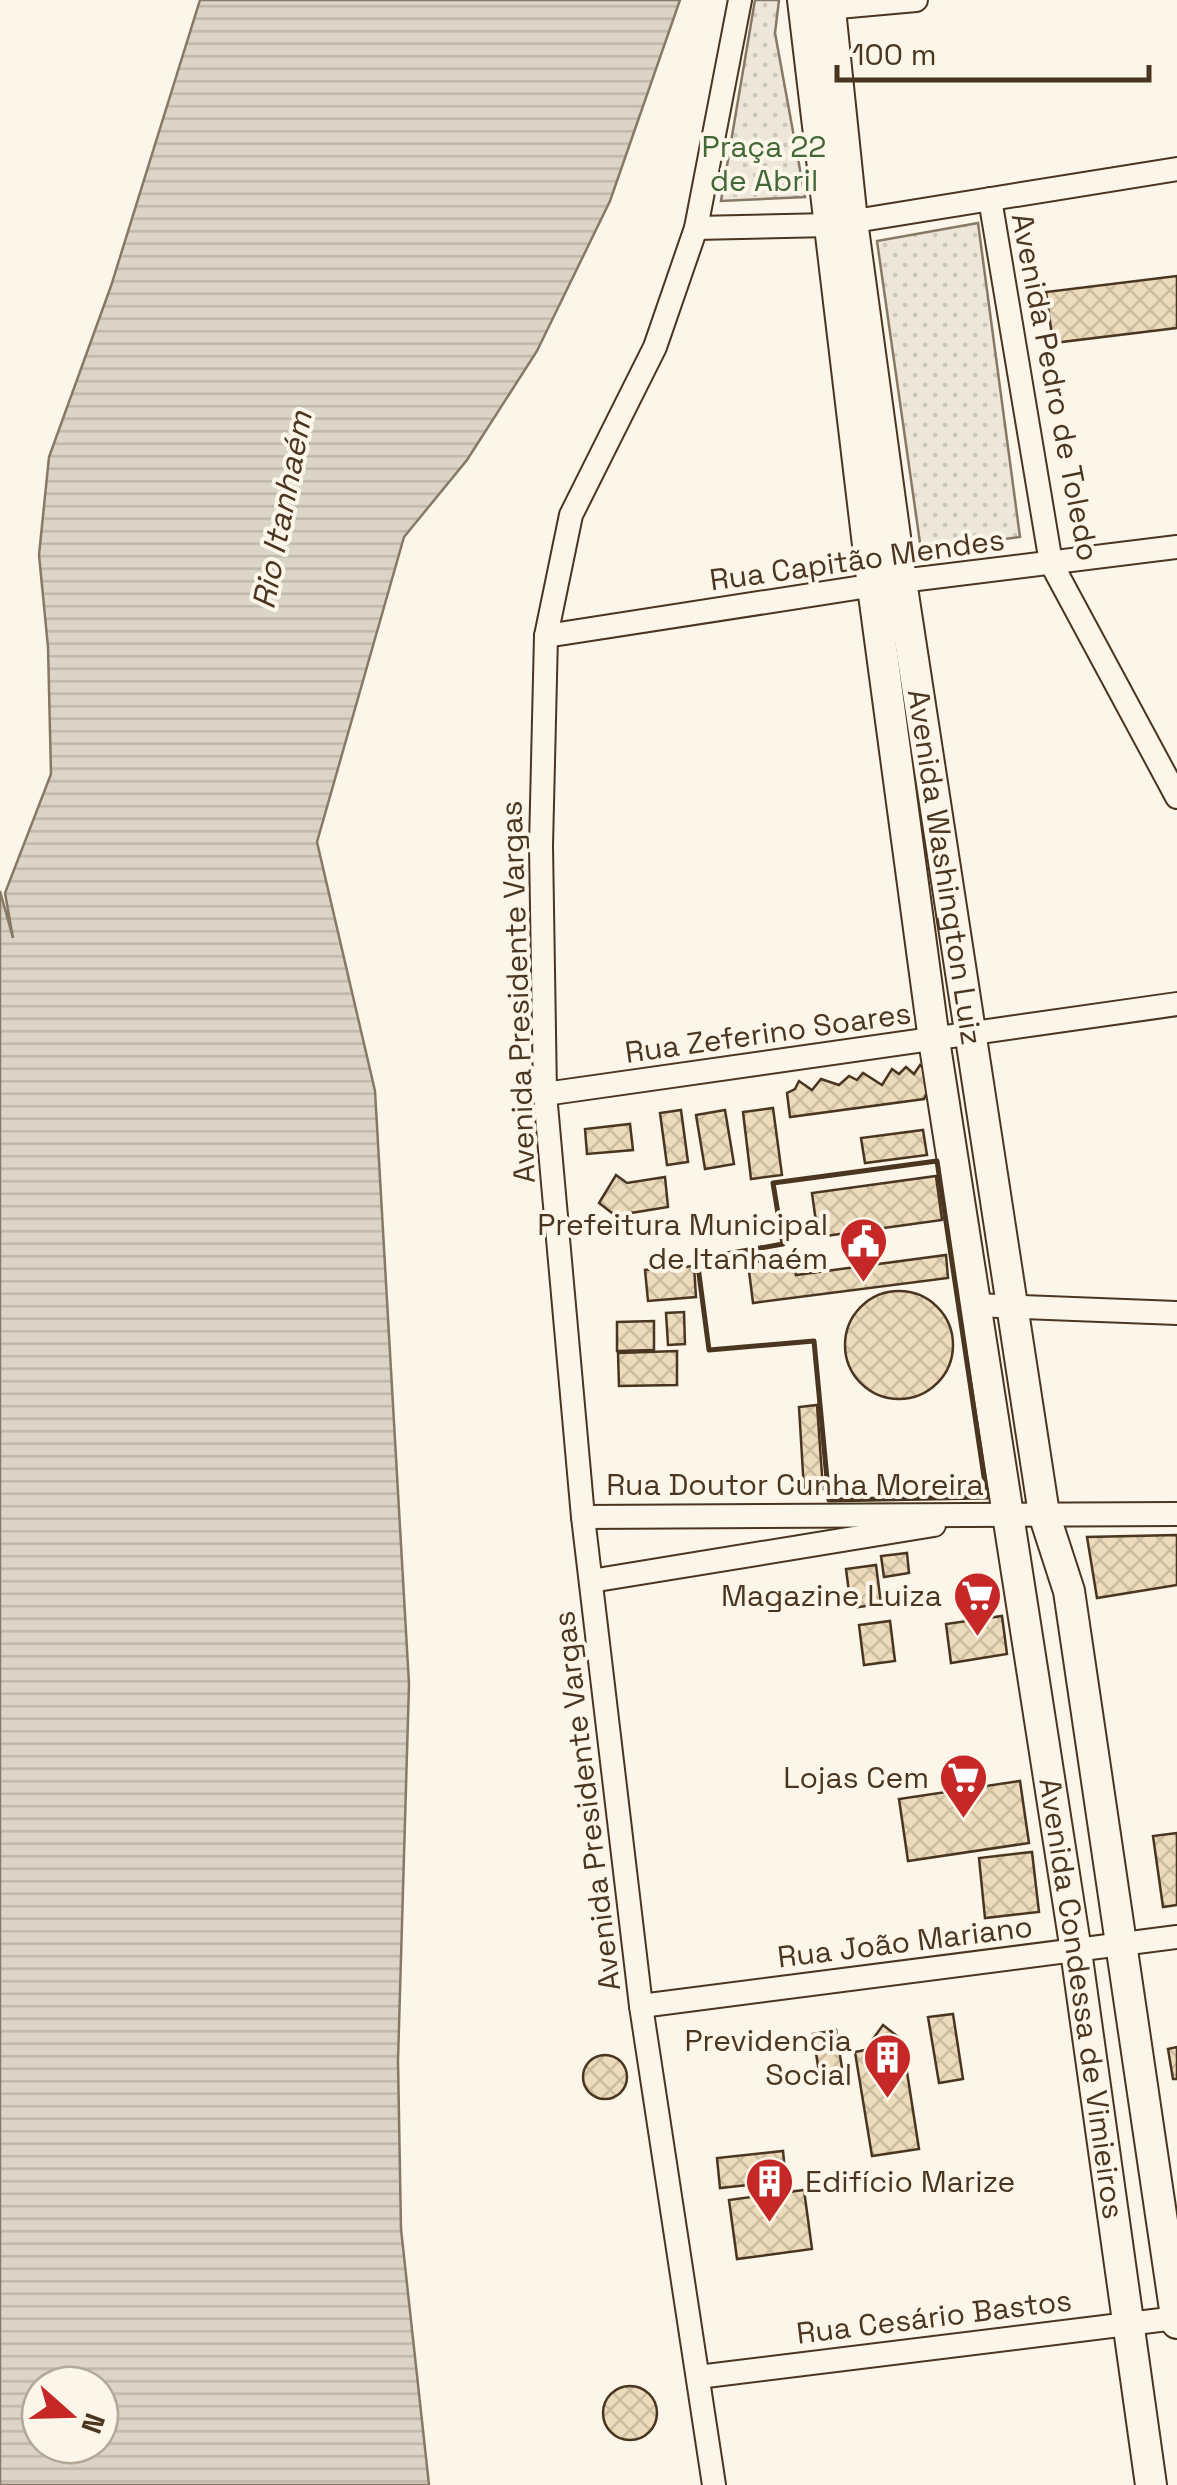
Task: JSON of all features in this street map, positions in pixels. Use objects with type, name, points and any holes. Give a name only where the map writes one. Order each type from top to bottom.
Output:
[{"type":"main road","name":"Avenida Washington Luiz","points":[[810,4],[887,584],[934,1040],[1006,1514]]},
{"type":"main road","name":"Avenida Washington Luiz","points":[[887,584],[974,1034],[1044,1514]]},
{"type":"main road","name":"Avenida Condessa de Vimieiros","points":[[1006,1514],[1076,1951],[1151,2485]]},
{"type":"main road","name":"Avenida Condessa de Vimieiros","points":[[1044,1514],[1069,1591],[1177,2320]]},
{"type":"street","name":"Avenida Presidente Vargas","points":[[714,2485],[641,2006],[584,1517],[545,1094],[541,846],[546,636],[571,516],[655,347],[696,228],[740,0]]},
{"type":"street","points":[[810,4],[916,0]]},
{"type":"street","points":[[696,228],[841,223],[1177,169]]},
{"type":"street","name":"Avenida Pedro de Toledo","points":[[990,198],[1051,563],[1177,797]]},
{"type":"street","name":"Rua Capitão Mendes","points":[[546,636],[887,584],[1177,547]]},
{"type":"street","name":"Rua Zeferino Soares","points":[[545,1094],[1177,1004]]},
{"type":"street","points":[[974,1305],[1177,1313]]},
{"type":"street","points":[[1006,1514],[1177,1514]]},
{"type":"street","name":"Rua Doutor Cunha Moreira","points":[[584,1517],[1006,1514]]},
{"type":"street","name":"Rua Doutor Cunha Moreira","points":[[591,1581],[1006,1514]]},
{"type":"street","name":"Rua João Mariano","points":[[641,2006],[1177,1937]]},
{"type":"street","name":"Rua Cesário Bastos","points":[[698,2377],[1177,2320]]},
{"type":"green space","name":"Praça 22 de Abril","points":[[755,0],[779,0],[775,33],[805,197],[721,201]]},
{"type":"green space","points":[[978,223],[1020,537],[921,550],[877,241]]},
{"type":"water","name":"Rio Itanhaém","points":[[200,0],[680,0],[610,201],[537,351],[467,460],[404,537],[317,842],[375,1091],[409,1684],[398,2061],[401,2229],[429,2485],[0,2485],[0,891],[13,938],[5,893],[51,774],[48,647],[39,555],[49,457],[111,286]]},
{"type":"building","points":[[1177,276],[1177,328],[1053,343],[1046,292]]},
{"type":"building","points":[[920,1065],[934,1077],[924,1099],[790,1117],[787,1093],[799,1081],[812,1090],[821,1079],[839,1085],[849,1076],[857,1080],[863,1073],[882,1085],[892,1069],[899,1074],[906,1067],[914,1074]]},
{"type":"building","points":[[773,1108],[782,1175],[751,1179],[743,1112]]},
{"type":"building","points":[[681,1110],[688,1162],[667,1165],[660,1113]]},
{"type":"building","points":[[725,1110],[734,1164],[705,1169],[696,1115]]},
{"type":"building","points":[[630,1124],[633,1150],[587,1154],[585,1129]]},
{"type":"building","points":[[923,1130],[927,1155],[865,1163],[861,1138]]},
{"type":"building","points":[[616,1175],[627,1183],[665,1177],[668,1207],[631,1213],[621,1220],[599,1203]]},
{"type":"building","points":[[936,1176],[942,1220],[818,1237],[812,1193]]},
{"type":"building","points":[[946,1255],[948,1278],[753,1303],[748,1263],[794,1257],[796,1275]]},
{"type":"building","points":[[694,1266],[696,1297],[648,1301],[645,1270]]},
{"type":"building","points":[[899,1291],[920,1295],[937,1307],[949,1324],[953,1345],[949,1366],[937,1383],[920,1395],[899,1399],[878,1395],[861,1383],[849,1366],[845,1345],[849,1324],[861,1307],[878,1295]]},
{"type":"building","points":[[684,1312],[685,1344],[668,1345],[666,1313]]},
{"type":"building","points":[[654,1321],[654,1350],[617,1351],[617,1322]]},
{"type":"building","points":[[677,1351],[677,1385],[619,1386],[618,1353]]},
{"type":"building","points":[[817,1405],[823,1489],[804,1490],[799,1407]]},
{"type":"building","points":[[1177,1535],[1177,1585],[1097,1598],[1087,1537]]},
{"type":"building","points":[[907,1553],[909,1573],[884,1577],[881,1556]]},
{"type":"building","points":[[876,1565],[881,1604],[851,1608],[846,1569]]},
{"type":"building","name":"Magazine Luiza","points":[[1002,1616],[1007,1654],[951,1663],[946,1624]]},
{"type":"building","points":[[890,1621],[895,1661],[864,1665],[859,1625]]},
{"type":"building","name":"Lojas Cem","points":[[1020,1781],[1029,1843],[908,1861],[899,1799]]},
{"type":"building","points":[[1177,1833],[1177,1905],[1163,1907],[1153,1836]]},
{"type":"building","points":[[1032,1852],[1039,1912],[985,1918],[979,1858]]},
{"type":"building","points":[[953,2014],[963,2079],[939,2083],[928,2017]]},
{"type":"building","name":"Previdencia Social","points":[[883,2025],[902,2040],[919,2149],[872,2156],[855,2052],[865,2050]]},
{"type":"building","points":[[836,2030],[844,2081],[821,2085],[813,2034]]},
{"type":"building","points":[[1177,2047],[1177,2079],[1173,2079],[1168,2049]]},
{"type":"building","points":[[605,2055],[621,2061],[627,2077],[621,2093],[605,2099],[589,2093],[583,2077],[589,2061]]},
{"type":"building","points":[[783,2151],[786,2181],[720,2188],[717,2158]]},
{"type":"building","name":"Edifício Marize","points":[[804,2190],[812,2249],[737,2259],[729,2200]]},
{"type":"building","points":[[630,2386],[649,2394],[657,2413],[649,2432],[630,2440],[611,2432],[603,2413],[611,2394]]},
{"type":"wall","points":[[937,1161],[987,1497],[829,1500],[814,1341],[709,1350],[697,1259],[783,1244],[773,1183],[937,1161]]},
{"type":"place","name":"Prefeitura Municipal de Itanhaém","points":[[863,1284]]},
{"type":"place","name":"Magazine Luiza","points":[[977,1638]]},
{"type":"place","name":"Lojas Cem","points":[[964,1820]]},
{"type":"place","name":"Previdencia Social","points":[[887,2100]]},
{"type":"place","name":"Edifício Marize","points":[[770,2224]]}]
